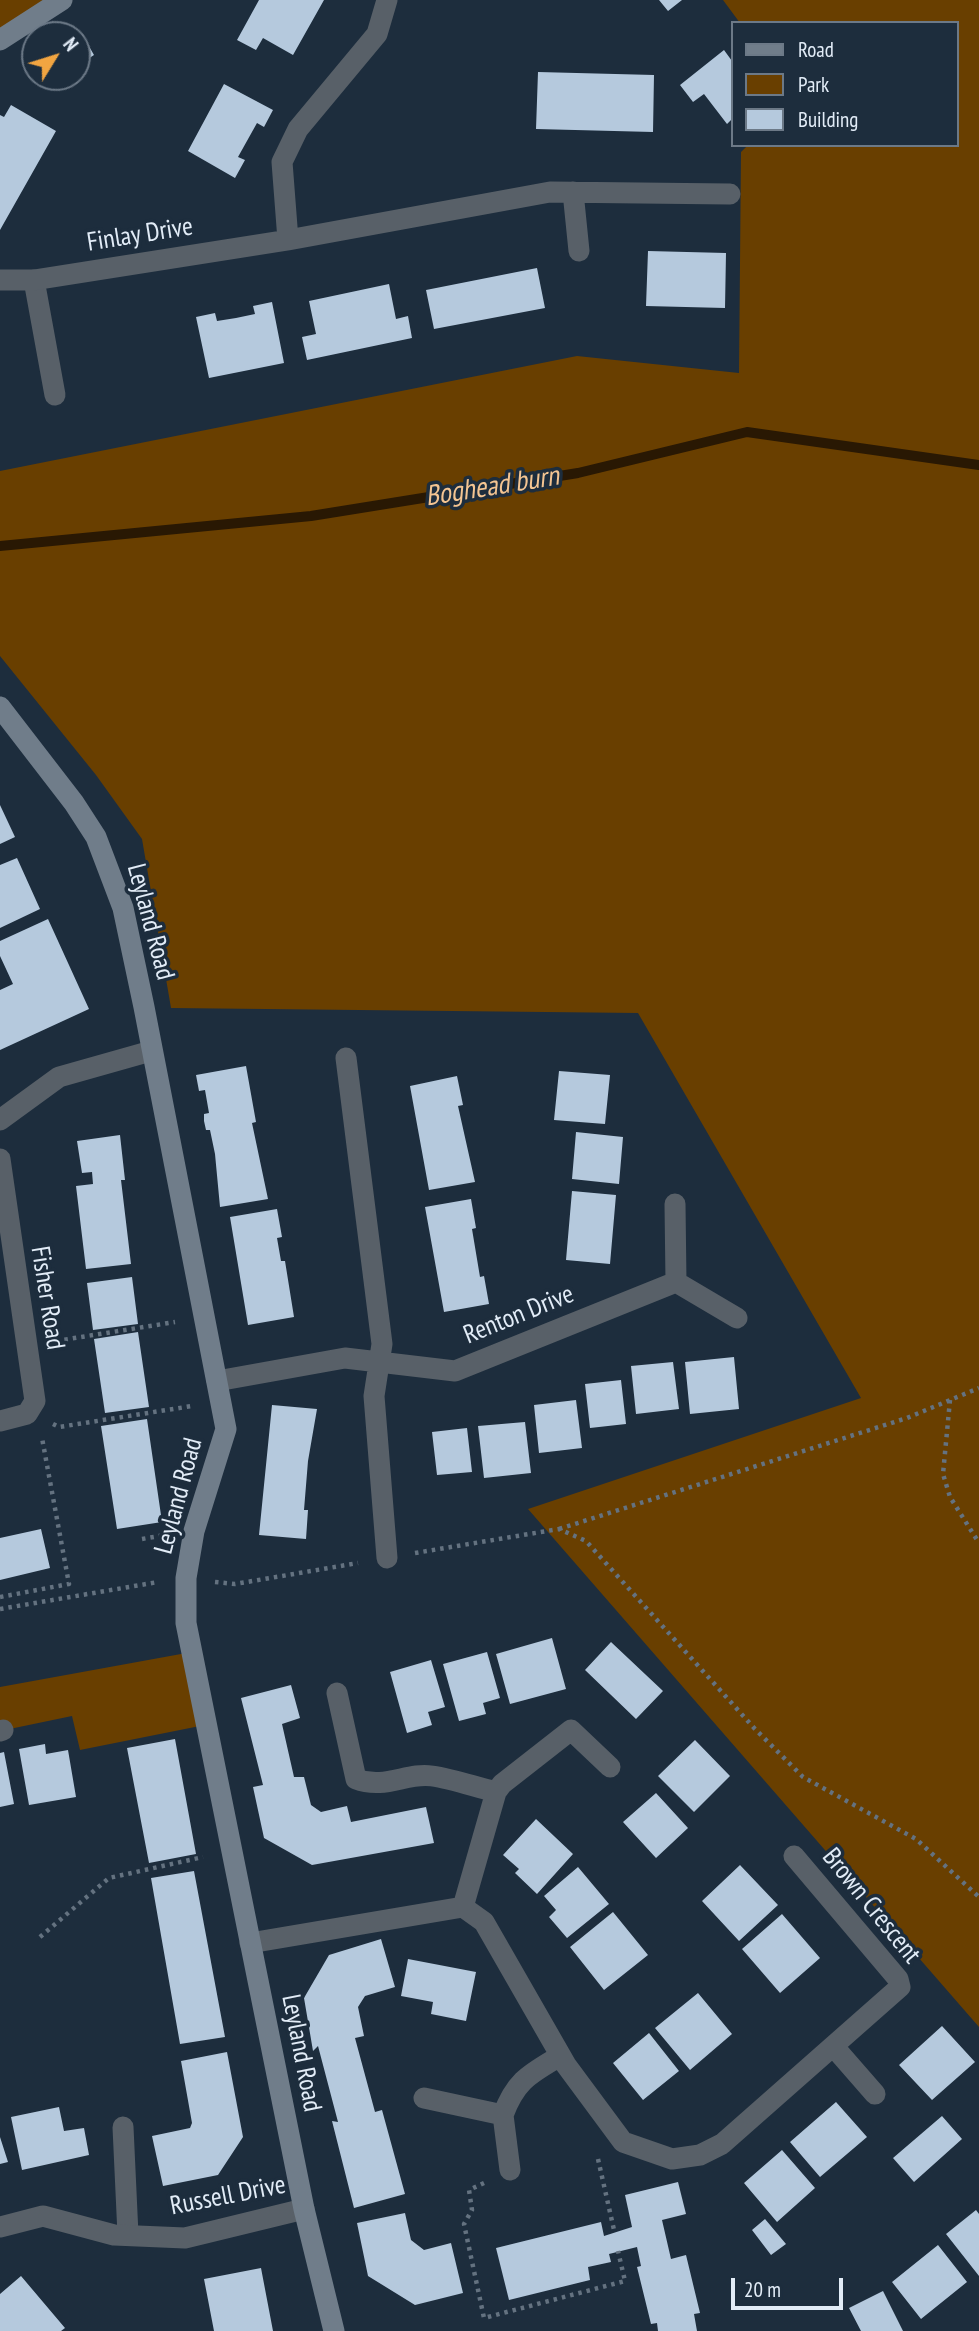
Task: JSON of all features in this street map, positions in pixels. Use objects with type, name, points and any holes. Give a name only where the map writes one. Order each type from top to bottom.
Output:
[{"type":"street","points":[[0,40],[62,0]]},
{"type":"street","points":[[288,240],[282,162],[298,130],[377,34],[387,0]]},
{"type":"street","name":"Finlay Drive","points":[[0,280],[34,280],[288,240],[550,192],[730,194]]},
{"type":"street","points":[[573,192],[579,251]]},
{"type":"street","points":[[34,280],[55,395]]},
{"type":"street","name":"Leyland Road","points":[[0,707],[74,803],[96,837],[123,908],[226,1429],[194,1531],[186,1578],[186,1623],[304,2209],[334,2331]]},
{"type":"street","points":[[1,1117],[59,1077],[151,1051]]},
{"type":"street","points":[[346,1058],[382,1344],[374,1396],[387,1558]]},
{"type":"street","name":"Fisher Road","points":[[0,1159],[35,1401],[31,1409]]},
{"type":"street","points":[[675,1204],[676,1282],[737,1318]]},
{"type":"street","name":"Renton Drive","points":[[219,1391],[345,1358],[455,1371],[676,1282]]},
{"type":"street","points":[[0,1421],[27,1414],[31,1409]]},
{"type":"street","points":[[337,1693],[356,1779],[367,1783],[396,1782],[429,1775],[496,1793]]},
{"type":"street","points":[[250,1943],[463,1908],[496,1793],[502,1784],[571,1730],[610,1768]]},
{"type":"street","name":"Brown Crescent","points":[[463,1908],[484,1922],[560,2056],[623,2142],[672,2159],[700,2155],[722,2144],[901,1987],[898,1979],[794,1856]]},
{"type":"street","points":[[834,2047],[875,2094]]},
{"type":"street","points":[[510,2170],[503,2115],[510,2097],[521,2080],[560,2056]]},
{"type":"street","points":[[424,2098],[503,2115]]},
{"type":"street","points":[[123,2127],[128,2235]]},
{"type":"street","name":"Russell Drive","points":[[0,2227],[43,2216],[81,2235],[186,2238],[304,2209]]},
{"type":"path","points":[[27,1345],[204,1318]]},
{"type":"path","points":[[0,1609],[186,1578],[234,1584],[559,1529],[907,1418],[979,1388]]},
{"type":"path","points":[[31,1409],[59,1427],[219,1391]]},
{"type":"path","points":[[950,1400],[943,1474],[950,1497],[979,1544]]},
{"type":"path","points":[[0,1597],[69,1584],[42,1439],[31,1409]]},
{"type":"path","points":[[559,1529],[586,1541],[755,1729],[803,1777],[916,1839],[979,1897]]},
{"type":"path","points":[[40,1937],[109,1878],[232,1851]]},
{"type":"path","points":[[607,2123],[594,2139],[614,2230]]},
{"type":"path","points":[[510,2170],[469,2190],[472,2210],[464,2224],[484,2318],[625,2281],[618,2251]]},
{"type":"green space","points":[[0,0],[62,0],[29,21],[21,21],[21,26],[0,40]]},
{"type":"green space","points":[[723,0],[979,0],[979,2027],[528,1509],[861,1398],[638,1013],[171,1008],[142,839],[96,775],[0,656],[0,471],[577,356],[739,373],[741,152],[746,147],[958,147],[958,21],[739,21]]},
{"type":"green space","points":[[192,1652],[205,1725],[80,1750],[72,1716],[0,1731],[0,1687]]},
{"type":"building","points":[[259,0],[324,0],[293,55],[263,38],[256,50],[237,40]]},
{"type":"building","points":[[659,0],[682,0],[668,11]]},
{"type":"building","points":[[724,50],[730,58],[730,121],[727,124],[704,94],[693,102],[680,85]]},
{"type":"building","points":[[538,72],[654,75],[653,132],[536,129]]},
{"type":"building","points":[[224,84],[273,110],[264,127],[257,123],[238,157],[245,160],[235,178],[188,151]]},
{"type":"building","points":[[11,105],[56,131],[0,230],[0,115],[4,117]]},
{"type":"building","points":[[648,251],[726,253],[725,308],[646,306]]},
{"type":"building","points":[[537,268],[545,308],[434,329],[426,290]]},
{"type":"building","points":[[389,284],[396,319],[408,316],[412,338],[307,360],[302,337],[316,334],[309,301]]},
{"type":"building","points":[[272,302],[284,363],[209,378],[196,317],[215,313],[217,321],[236,318],[255,314],[253,306]]},
{"type":"building","points":[[0,805],[15,837],[0,844]]},
{"type":"building","points":[[17,858],[40,909],[0,928],[0,865]]},
{"type":"building","points":[[48,919],[89,1009],[0,1050],[0,990],[13,984],[0,956],[0,941]]},
{"type":"building","points":[[246,1066],[256,1122],[252,1123],[268,1199],[220,1207],[215,1154],[210,1130],[206,1130],[204,1121],[204,1114],[209,1113],[205,1090],[199,1091],[196,1075]]},
{"type":"building","points":[[559,1071],[610,1075],[605,1124],[554,1120]]},
{"type":"building","points":[[457,1076],[463,1105],[458,1106],[475,1182],[429,1190],[410,1086]]},
{"type":"building","points":[[576,1132],[623,1137],[619,1184],[572,1179]]},
{"type":"building","points":[[120,1135],[125,1180],[121,1180],[131,1264],[86,1269],[76,1186],[93,1184],[92,1172],[82,1173],[77,1141]]},
{"type":"building","points":[[572,1191],[616,1195],[610,1264],[566,1260]]},
{"type":"building","points":[[471,1199],[476,1228],[472,1229],[480,1277],[484,1276],[489,1304],[444,1312],[425,1207]]},
{"type":"building","points":[[277,1209],[282,1237],[277,1238],[281,1261],[285,1261],[294,1317],[248,1325],[230,1217]]},
{"type":"building","points":[[132,1277],[138,1324],[93,1330],[87,1283]]},
{"type":"building","points":[[138,1332],[149,1407],[105,1413],[94,1339]]},
{"type":"building","points":[[734,1357],[739,1409],[690,1414],[685,1362]]},
{"type":"building","points":[[673,1362],[679,1409],[636,1414],[631,1366]]},
{"type":"building","points":[[621,1380],[626,1424],[590,1428],[585,1384]]},
{"type":"building","points":[[576,1400],[582,1448],[539,1453],[534,1405]]},
{"type":"building","points":[[272,1405],[317,1409],[308,1461],[304,1510],[308,1510],[306,1539],[259,1535]]},
{"type":"building","points":[[147,1419],[162,1522],[117,1529],[101,1426]]},
{"type":"building","points":[[525,1422],[531,1473],[484,1478],[478,1426]]},
{"type":"building","points":[[467,1428],[472,1472],[437,1475],[432,1432]]},
{"type":"building","points":[[41,1529],[50,1568],[0,1580],[0,1538]]},
{"type":"building","points":[[552,1638],[566,1689],[510,1704],[496,1654]]},
{"type":"building","points":[[611,1642],[663,1691],[636,1719],[585,1670]]},
{"type":"building","points":[[487,1652],[500,1698],[483,1703],[486,1714],[459,1721],[443,1664]]},
{"type":"building","points":[[431,1660],[445,1707],[428,1712],[432,1725],[407,1733],[390,1672]]},
{"type":"building","points":[[291,1685],[300,1718],[282,1724],[294,1777],[304,1777],[311,1805],[321,1812],[347,1806],[351,1822],[426,1807],[434,1843],[312,1865],[264,1838],[253,1787],[263,1785],[241,1698]]},
{"type":"building","points":[[175,1739],[196,1854],[149,1863],[127,1748]]},
{"type":"building","points":[[695,1740],[730,1776],[694,1812],[658,1776]]},
{"type":"building","points":[[45,1744],[46,1754],[68,1750],[76,1797],[29,1805],[19,1749]]},
{"type":"building","points":[[4,1752],[14,1804],[0,1807],[0,1753]]},
{"type":"building","points":[[656,1793],[688,1828],[656,1858],[623,1822]]},
{"type":"building","points":[[536,1819],[573,1854],[537,1894],[515,1873],[519,1869],[503,1855]]},
{"type":"building","points":[[740,1865],[778,1905],[739,1941],[702,1901]]},
{"type":"building","points":[[578,1867],[609,1904],[567,1938],[549,1917],[556,1910],[544,1896]]},
{"type":"building","points":[[194,1871],[225,2037],[180,2044],[151,1878]]},
{"type":"building","points":[[613,1912],[648,1955],[604,1990],[570,1947]]},
{"type":"building","points":[[782,1914],[820,1958],[780,1993],[742,1949]]},
{"type":"building","points":[[381,1939],[395,1987],[365,1996],[358,2007],[364,2036],[355,2038],[375,2112],[382,2110],[405,2194],[354,2208],[332,2121],[338,2122],[318,2046],[313,2051],[304,1998],[329,1955]]},
{"type":"building","points":[[408,1959],[476,1972],[466,2021],[431,2014],[433,2002],[401,1996]]},
{"type":"building","points":[[698,1993],[732,2034],[690,2070],[655,2028]]},
{"type":"building","points":[[942,2026],[975,2062],[932,2100],[899,2065]]},
{"type":"building","points":[[649,2033],[679,2071],[643,2100],[613,2063]]},
{"type":"building","points":[[227,2052],[243,2137],[218,2175],[163,2186],[152,2136],[190,2128],[192,2123],[181,2061]]},
{"type":"building","points":[[836,2102],[867,2137],[820,2177],[790,2142]]},
{"type":"building","points":[[59,2107],[64,2131],[84,2128],[89,2155],[22,2170],[11,2117]]},
{"type":"building","points":[[942,2116],[962,2139],[914,2182],[893,2158]]},
{"type":"building","points":[[0,2137],[8,2162],[0,2164]]},
{"type":"building","points":[[782,2150],[815,2188],[777,2222],[744,2183]]},
{"type":"building","points":[[678,2182],[686,2214],[662,2220],[671,2259],[686,2255],[700,2313],[694,2314],[697,2331],[658,2331],[657,2323],[651,2324],[637,2267],[641,2266],[637,2247],[609,2254],[611,2262],[588,2267],[590,2280],[509,2300],[496,2248],[601,2222],[604,2236],[632,2227],[625,2195]]},
{"type":"building","points":[[976,2210],[979,2214],[979,2276],[946,2234]]},
{"type":"building","points":[[405,2213],[411,2240],[424,2250],[451,2243],[463,2293],[415,2305],[368,2276],[357,2223]]},
{"type":"building","points":[[765,2219],[786,2244],[771,2255],[752,2230]]},
{"type":"building","points":[[938,2245],[967,2282],[921,2319],[892,2282]]},
{"type":"building","points":[[261,2268],[273,2331],[214,2331],[204,2279]]},
{"type":"building","points":[[21,2276],[65,2328],[61,2331],[0,2331],[0,2294]]},
{"type":"building","points":[[883,2291],[903,2331],[861,2331],[849,2308]]},
{"type":"waterway","name":"Boghead burn","points":[[0,546],[311,516],[578,473],[747,432],[979,465]]}]
